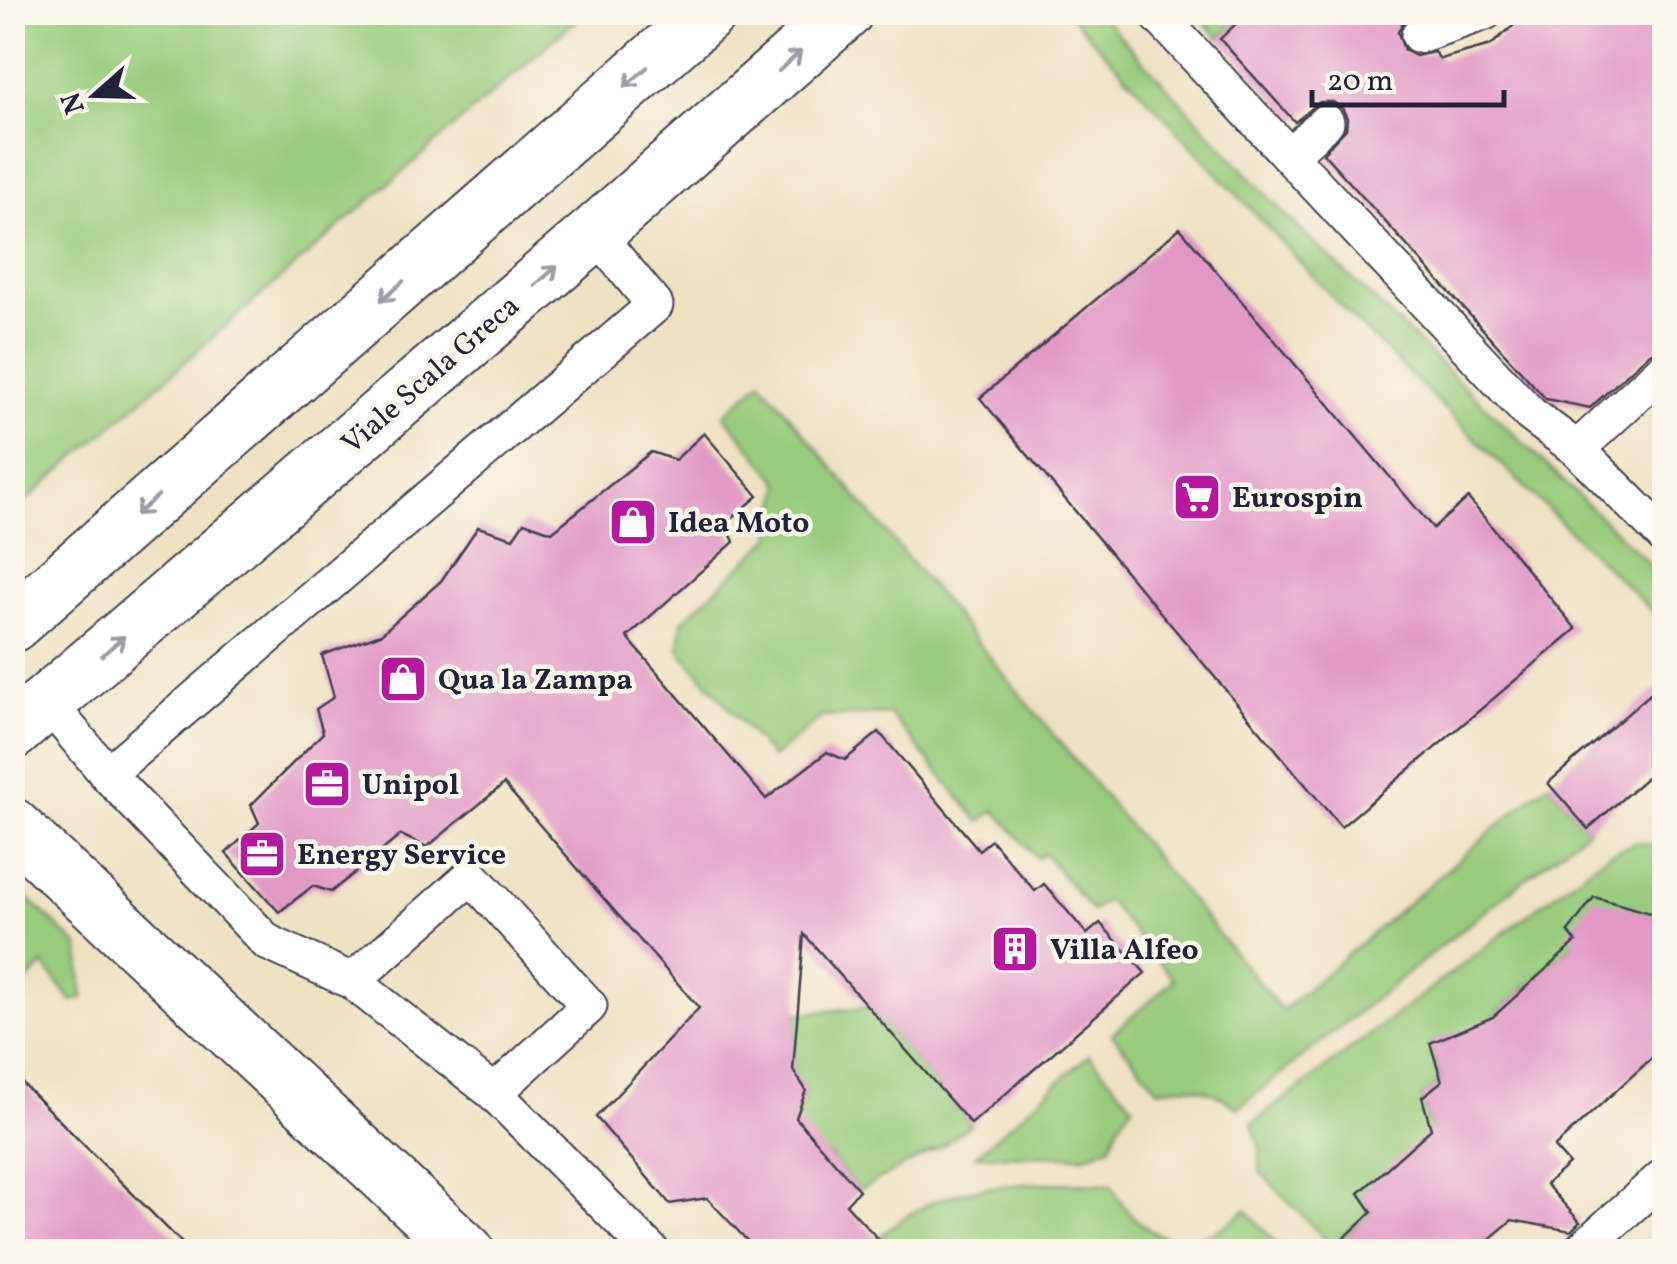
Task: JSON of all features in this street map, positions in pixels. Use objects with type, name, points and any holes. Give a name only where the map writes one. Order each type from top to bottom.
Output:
[{"type":"main road","points":[[12,624],[709,12]]},
{"type":"main road","name":"Viale Scala Greca","points":[[30,717],[595,234],[845,12]]},
{"type":"main road","points":[[12,826],[467,1252]]},
{"type":"lane","points":[[1155,12],[1530,414],[1577,448],[1664,536]]},
{"type":"lane","points":[[1418,35],[1486,12]]},
{"type":"lane","points":[[1290,156],[1326,122]]},
{"type":"lane","points":[[107,774],[655,305],[595,234]]},
{"type":"lane","points":[[1577,448],[1664,369]]},
{"type":"lane","points":[[30,717],[107,774],[267,942],[352,981],[494,1093],[652,1252]]},
{"type":"lane","points":[[352,981],[471,876],[589,1006],[494,1093]]},
{"type":"lane","points":[[1579,1252],[1664,1176]]},
{"type":"green space","points":[[13,12],[584,12],[584,13],[13,512]]},
{"type":"green space","points":[[1068,13],[1099,13],[1284,214],[1664,578],[1664,623],[1352,318]]},
{"type":"green space","points":[[1196,13],[1242,13],[1245,15],[1219,38]]},
{"type":"green space","points":[[761,381],[1282,1011],[1548,783],[1588,829],[1238,1108],[1201,1088],[1159,1090],[1112,1034],[1174,980],[1107,900],[1092,911],[1044,853],[1037,858],[995,810],[980,822],[890,714],[821,717],[772,758],[679,649],[682,621],[771,538],[781,484],[724,415]]},
{"type":"green space","points":[[1637,842],[1664,848],[1664,917],[1630,908],[1576,942],[1467,1040],[1430,1043],[1441,1081],[1422,1098],[1434,1141],[1360,1194],[1372,1212],[1333,1247],[1261,1173],[1259,1144],[1252,1124],[1608,854]]},
{"type":"green space","points":[[13,884],[79,947],[83,998],[72,1001],[44,965],[18,989],[13,985]]},
{"type":"green space","points":[[869,1007],[971,1124],[942,1146],[859,1190],[830,1156],[792,1130],[806,1090],[793,1070],[797,1014]]},
{"type":"green space","points":[[1089,1055],[1133,1105],[1110,1146],[1085,1156],[976,1155]]},
{"type":"green space","points":[[1037,1183],[1111,1184],[1138,1221],[1171,1238],[1207,1235],[1246,1210],[1283,1251],[890,1252],[878,1239],[915,1211],[952,1195]]},
{"type":"building","points":[[1248,12],[1397,12],[1404,20],[1398,32],[1404,50],[1416,56],[1434,52],[1440,59],[1491,45],[1529,12],[1664,12],[1664,348],[1650,353],[1590,408],[1546,399],[1323,153],[1346,129],[1347,118],[1342,108],[1333,102],[1320,102],[1295,122],[1220,39]]},
{"type":"building","points":[[1180,228],[1433,528],[1468,498],[1576,629],[1341,827],[980,398]]},
{"type":"building","points":[[704,433],[758,496],[726,523],[734,542],[627,637],[766,799],[827,752],[845,760],[879,732],[979,850],[991,840],[1035,891],[1044,884],[1087,934],[1100,923],[1145,973],[971,1124],[804,934],[793,1070],[806,1090],[796,1118],[859,1190],[846,1204],[890,1252],[758,1252],[707,1198],[670,1204],[596,1117],[699,1008],[504,784],[427,847],[401,835],[331,892],[313,886],[279,912],[226,853],[259,823],[251,805],[323,733],[316,709],[334,697],[322,655],[381,634],[441,581],[478,527],[513,538],[524,522],[552,532],[651,452],[675,460]]},
{"type":"building","points":[[1664,682],[1664,762],[1588,829],[1548,783]]},
{"type":"building","points":[[1594,897],[1664,917],[1664,1047],[1554,1147],[1569,1164],[1546,1184],[1580,1222],[1571,1231],[1512,1220],[1474,1252],[1329,1252],[1372,1212],[1359,1193],[1431,1129],[1422,1097],[1442,1081],[1430,1043],[1493,1017],[1576,942],[1568,932]]},
{"type":"building","points":[[12,1073],[191,1252],[12,1252]]},
{"type":"place","name":"Eurospin","points":[[1197,497]]},
{"type":"place","name":"Idea Moto","points":[[633,522]]},
{"type":"place","name":"Qua la Zampa","points":[[403,679]]},
{"type":"place","name":"Unipol","points":[[327,784]]},
{"type":"place","name":"Energy Service","points":[[262,854]]},
{"type":"place","name":"Villa Alfeo","points":[[1015,949]]}]
